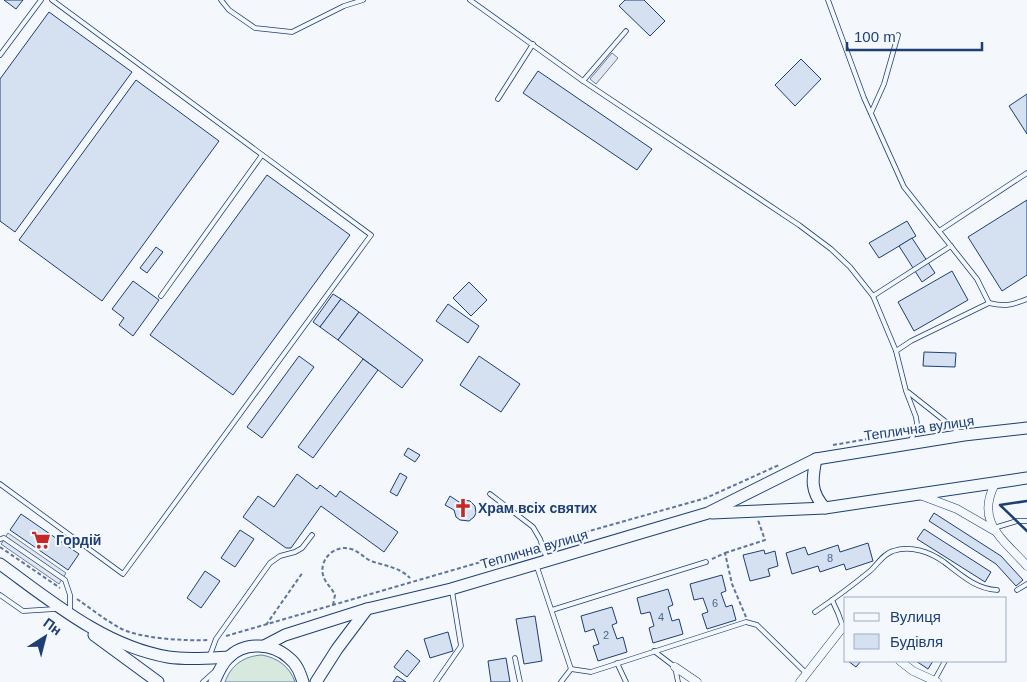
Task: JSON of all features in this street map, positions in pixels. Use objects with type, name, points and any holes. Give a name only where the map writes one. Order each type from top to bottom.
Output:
[{"type":"main road","name":"Теплична вулиця","points":[[229,657],[240,650],[253,646],[264,646],[286,634],[367,610],[451,589],[708,514],[816,459],[964,435],[1027,428]]},
{"type":"main road","points":[[816,459],[813,487],[817,499],[825,508]]},
{"type":"main road","name":"Теплична вулиця","points":[[708,514],[825,508],[1027,478]]},
{"type":"main road","points":[[0,564],[100,632],[131,647],[169,657],[229,657]]},
{"type":"main road","points":[[316,682],[337,649],[367,610]]},
{"type":"main road","points":[[67,611],[100,640],[158,682]]},
{"type":"main road","points":[[264,646],[278,650],[290,659],[299,671],[303,682]]},
{"type":"main road","points":[[214,682],[220,668],[229,657]]},
{"type":"street","points":[[995,484],[987,504],[988,516],[996,530],[1027,566]]},
{"type":"street","points":[[918,494],[958,508],[996,530]]},
{"type":"street","points":[[800,682],[844,627]]},
{"type":"street","points":[[901,662],[914,671],[936,681]]},
{"type":"street","points":[[675,667],[697,682]]},
{"type":"lane","points":[[0,55],[41,0]]},
{"type":"lane","points":[[0,484],[123,574],[371,236],[52,0]]},
{"type":"lane","points":[[221,0],[229,10],[255,28],[292,32],[344,6],[363,0]]},
{"type":"lane","points":[[470,0],[583,81],[799,226],[831,249],[850,268],[874,296],[896,351],[917,424],[911,443]]},
{"type":"lane","points":[[828,0],[871,113],[904,187],[977,279],[989,303]]},
{"type":"lane","points":[[583,81],[626,31]]},
{"type":"lane","points":[[871,113],[884,84],[898,35]]},
{"type":"lane","points":[[498,99],[533,44]]},
{"type":"lane","points":[[161,296],[262,155]]},
{"type":"lane","points":[[939,230],[1027,173]]},
{"type":"lane","points":[[874,296],[951,246]]},
{"type":"lane","points":[[896,351],[912,341],[989,303],[1001,306],[1027,299]]},
{"type":"lane","points":[[906,391],[964,435]]},
{"type":"lane","points":[[490,494],[533,527],[548,561]]},
{"type":"lane","points":[[996,530],[1017,521],[1027,521]]},
{"type":"lane","points":[[209,658],[216,639],[270,563],[280,556],[302,548],[312,536]]},
{"type":"lane","points":[[0,539],[4,538],[65,580],[70,595],[67,611],[46,608],[23,611],[0,595]]},
{"type":"lane","points":[[815,612],[872,569],[885,555],[894,550],[920,551],[933,555],[972,583],[986,589],[997,590]]},
{"type":"lane","points":[[552,610],[706,562]]},
{"type":"lane","points":[[536,564],[570,669]]},
{"type":"lane","points":[[1017,590],[1027,584]]},
{"type":"lane","points":[[436,682],[461,646],[451,589]]},
{"type":"lane","points":[[832,600],[844,624]]},
{"type":"lane","points":[[570,669],[591,672],[746,622],[757,625],[806,673]]},
{"type":"lane","points":[[654,651],[675,667],[678,682]]},
{"type":"lane","points":[[515,658],[520,682]]},
{"type":"lane","points":[[936,681],[945,662]]},
{"type":"lane","points":[[617,663],[626,682]]},
{"type":"lane","points":[[203,682],[220,668]]},
{"type":"lane","points":[[561,682],[570,669]]},
{"type":"path","points":[[825,448],[834,445]]},
{"type":"path","points":[[0,547],[118,628],[132,634],[168,638],[216,639],[706,498],[779,465]]},
{"type":"path","points":[[706,562],[725,553],[765,540],[758,520]]},
{"type":"path","points":[[333,606],[335,595],[324,577],[323,566],[327,556],[336,549],[353,549],[369,560],[397,569],[410,578]]},
{"type":"path","points":[[725,553],[732,584],[745,614],[746,622]]},
{"type":"path","points":[[266,625],[303,572]]},
{"type":"shaded area","points":[[612,53],[618,58],[596,84],[590,79]]},
{"type":"shaded area","points":[[8,533],[66,573],[59,584],[1,544]]},
{"type":"shaded area","points":[[262,655],[273,658],[283,664],[295,682],[225,682],[239,662],[249,657]]},
{"type":"building","points":[[4,0],[23,0],[16,9]]},
{"type":"building","points":[[625,0],[644,0],[665,21],[650,36],[619,6]]},
{"type":"building","points":[[49,12],[132,72],[15,232],[0,221],[0,79]]},
{"type":"building","points":[[801,59],[821,79],[795,106],[775,85]]},
{"type":"building","points":[[538,71],[652,149],[637,170],[523,93]]},
{"type":"building","points":[[136,80],[219,141],[102,301],[19,240]]},
{"type":"building","points":[[1027,94],[1027,134],[1009,106]]},
{"type":"building","points":[[267,175],[350,235],[233,395],[150,335]]},
{"type":"building","points":[[1027,200],[1027,275],[1002,291],[968,237]]},
{"type":"building","points":[[907,221],[916,236],[879,258],[869,243]]},
{"type":"building","points":[[912,238],[935,273],[922,282],[899,246]]},
{"type":"building","points":[[156,247],[163,252],[147,273],[140,268]]},
{"type":"building","points":[[952,271],[968,300],[914,331],[898,302]]},
{"type":"building","points":[[133,281],[159,300],[133,336],[119,325],[124,318],[112,309]]},
{"type":"building","points":[[469,282],[487,300],[471,316],[453,298]]},
{"type":"building","points":[[333,294],[341,299],[320,327],[313,322]]},
{"type":"building","points":[[341,299],[359,312],[338,340],[320,327]]},
{"type":"building","points":[[448,304],[479,326],[468,343],[436,321]]},
{"type":"building","points":[[359,312],[423,360],[402,388],[338,340]]},
{"type":"building","points":[[924,352],[956,353],[955,367],[923,366]]},
{"type":"building","points":[[299,356],[314,367],[262,438],[247,427]]},
{"type":"building","points":[[479,356],[520,384],[501,412],[460,385]]},
{"type":"building","points":[[363,359],[378,370],[313,458],[298,447]]},
{"type":"building","points":[[408,448],[420,455],[415,462],[404,455]]},
{"type":"building","points":[[400,473],[407,477],[397,496],[390,492]]},
{"type":"building","points":[[297,474],[317,489],[320,485],[336,497],[340,491],[398,532],[384,552],[321,506],[291,548],[286,548],[243,517],[258,496],[274,507]]},
{"type":"building","name":"Храм всіх святих","points":[[450,496],[459,502],[464,500],[470,501],[475,506],[476,513],[474,517],[469,521],[460,520],[456,517],[454,510],[445,505]]},
{"type":"building","points":[[934,513],[1001,556],[1023,580],[1016,586],[996,564],[929,521]]},
{"type":"building","name":"Гордій","points":[[21,514],[79,554],[68,570],[10,530]]},
{"type":"building","points":[[924,529],[991,572],[985,582],[917,539]]},
{"type":"building","points":[[240,530],[254,539],[235,567],[221,558]]},
{"type":"building","points":[[868,543],[873,561],[846,570],[844,564],[820,572],[818,566],[792,574],[786,553],[805,547],[808,555],[838,545],[840,552]]},
{"type":"building","points":[[764,550],[765,554],[775,551],[778,566],[768,569],[770,576],[750,581],[743,555]]},
{"type":"building","points":[[205,571],[220,581],[201,608],[187,598]]},
{"type":"building","points":[[722,575],[726,591],[721,593],[726,607],[732,605],[736,620],[707,629],[702,614],[708,612],[703,598],[694,600],[690,584]]},
{"type":"building","points":[[668,589],[673,605],[668,607],[672,621],[679,619],[683,634],[653,643],[649,628],[654,626],[650,612],[641,614],[637,598]]},
{"type":"building","points":[[612,607],[617,623],[612,625],[617,639],[623,637],[627,652],[598,661],[593,646],[599,644],[594,629],[585,632],[581,616]]},
{"type":"building","points":[[535,616],[542,661],[524,664],[516,619]]},
{"type":"building","points":[[448,632],[453,651],[430,658],[424,639]]},
{"type":"building","points":[[407,650],[420,661],[407,677],[394,667]]},
{"type":"building","points":[[506,658],[510,682],[491,682],[488,661]]},
{"type":"building","points":[[849,662],[860,662],[856,667]]},
{"type":"building","points":[[918,662],[932,662],[928,669]]},
{"type":"building","points":[[397,676],[406,682],[393,682]]},
{"type":"wall","points":[[1027,501],[1000,505],[1027,531]]},
{"type":"place","name":"Храм всіх святих","points":[[463,508]]},
{"type":"place","name":"Гордій","points":[[41,540]]}]
